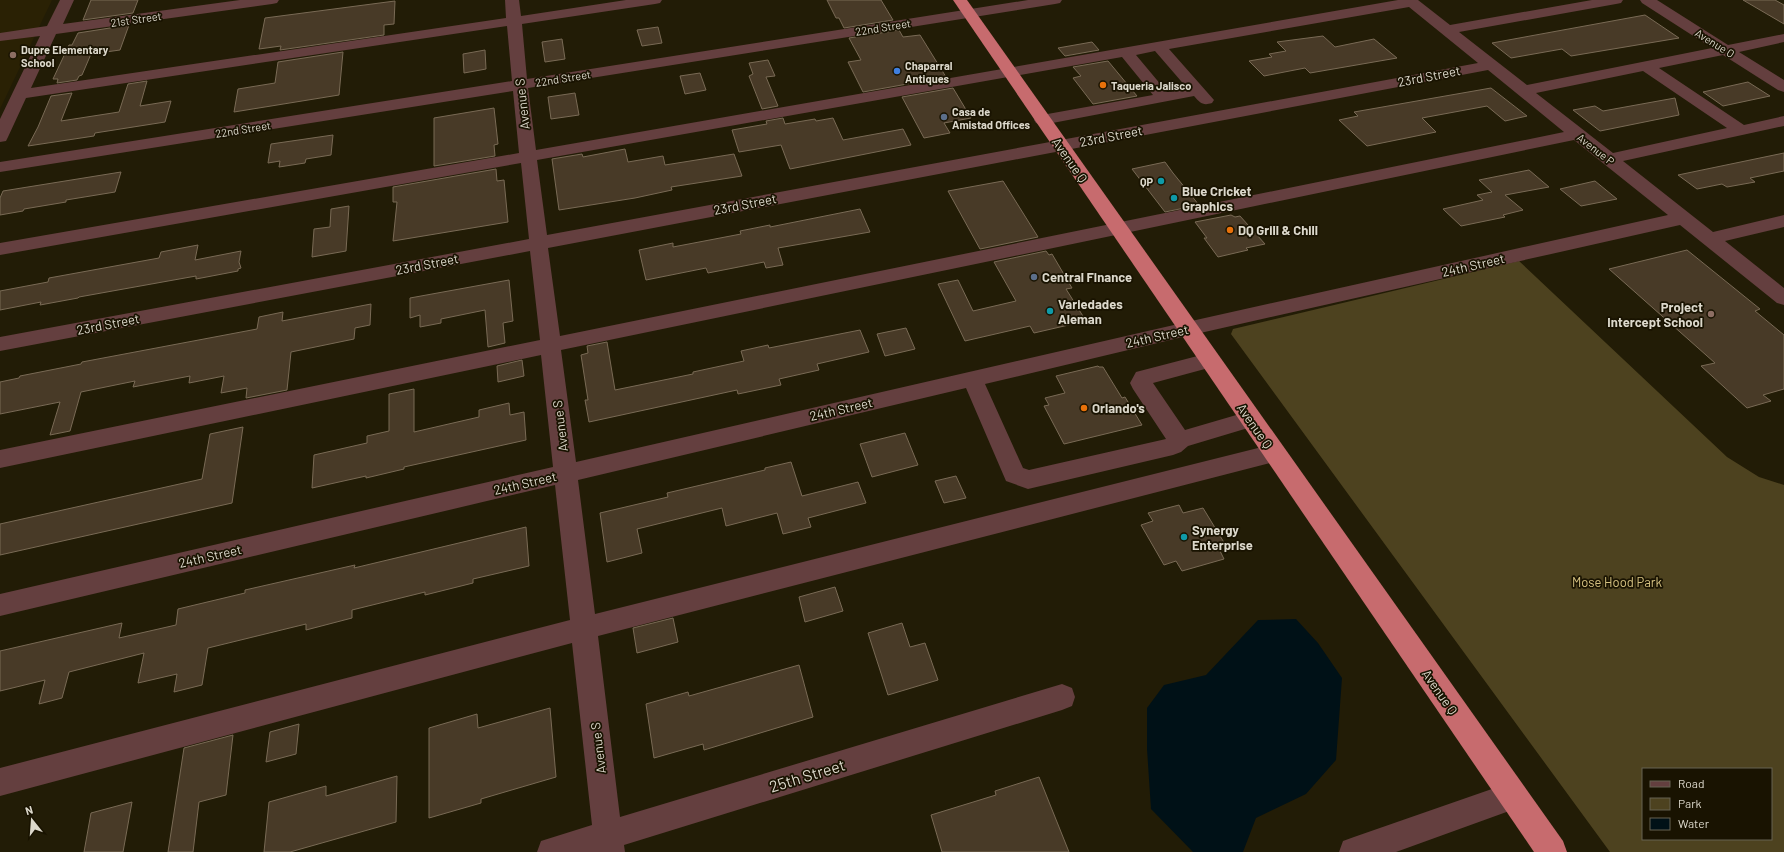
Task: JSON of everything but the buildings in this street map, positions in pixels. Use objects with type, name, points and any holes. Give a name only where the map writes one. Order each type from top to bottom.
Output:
[{"type":"highway","name":"Avenue Q","points":[[964,7],[1552,852]]},
{"type":"street","points":[[0,137],[67,0]]},
{"type":"street","name":"21st Street","points":[[0,37],[272,0]]},
{"type":"street","points":[[20,94],[513,10],[655,0]]},
{"type":"street","name":"22nd Street","points":[[0,167],[520,85],[964,7],[1055,0]]},
{"type":"street","points":[[1546,0],[1560,10]]},
{"type":"street","points":[[1446,30],[1616,0]]},
{"type":"street","name":"Avenue O","points":[[1647,0],[1784,87]]},
{"type":"street","points":[[0,249],[1159,47],[1410,1]]},
{"type":"street","name":"Avenue P","points":[[1410,1],[1784,298]]},
{"type":"street","name":"Avenue S","points":[[513,10],[528,157],[609,844]]},
{"type":"street","points":[[1523,91],[1784,38]]},
{"type":"street","points":[[1159,47],[1220,116]]},
{"type":"street","points":[[1126,52],[1164,98]]},
{"type":"street","name":"23rd Street","points":[[0,344],[1490,65]]},
{"type":"street","points":[[1645,66],[1742,130]]},
{"type":"street","points":[[1042,120],[1198,91]]},
{"type":"street","points":[[1609,159],[1784,121]]},
{"type":"street","points":[[0,459],[551,346],[1116,227],[1577,134]]},
{"type":"street","name":"24th Street","points":[[0,605],[1187,329],[1683,218]]},
{"type":"street","points":[[1710,239],[1784,222]]},
{"type":"street","points":[[1180,440],[1141,383],[1142,378],[1209,361]]},
{"type":"street","points":[[972,379],[1014,474],[1028,480],[1173,446],[1180,440],[1250,419]]},
{"type":"street","points":[[0,782],[584,628],[1274,453]]},
{"type":"street","name":"25th Street","points":[[552,852],[609,844],[1062,697]]},
{"type":"street","points":[[1354,852],[1512,796]]},
{"type":"shaded area","name":"Dupre Elementary School","points":[[0,0],[52,0],[0,109]]},
{"type":"green space","name":"Mose Hood Park","points":[[1519,261],[1727,457],[1759,477],[1784,485],[1784,852],[1610,852],[1231,334],[1233,329]]},
{"type":"water","points":[[1296,619],[1318,643],[1342,678],[1336,760],[1306,794],[1256,818],[1243,852],[1193,852],[1151,809],[1147,749],[1147,708],[1164,685],[1206,675],[1258,620]]},
{"type":"place","name":"Dupre Elementary School","points":[[13,55]]},
{"type":"place","name":"Chaparral Antiques","points":[[897,71]]},
{"type":"place","name":"Taqueria Jalisco","points":[[1103,85]]},
{"type":"place","name":"Casa de Amistad Offices","points":[[944,117]]},
{"type":"place","name":"QP","points":[[1161,181]]},
{"type":"place","name":"Blue Cricket Graphics","points":[[1174,198]]},
{"type":"place","name":"DQ Grill & Chill","points":[[1230,230]]},
{"type":"place","name":"Central Finance","points":[[1034,277]]},
{"type":"place","name":"Variedades Aleman","points":[[1050,311]]},
{"type":"place","name":"Project Intercept School","points":[[1711,314]]},
{"type":"place","name":"Orlando's","points":[[1084,408]]},
{"type":"place","name":"Synergy Enterprise","points":[[1184,537]]}]
